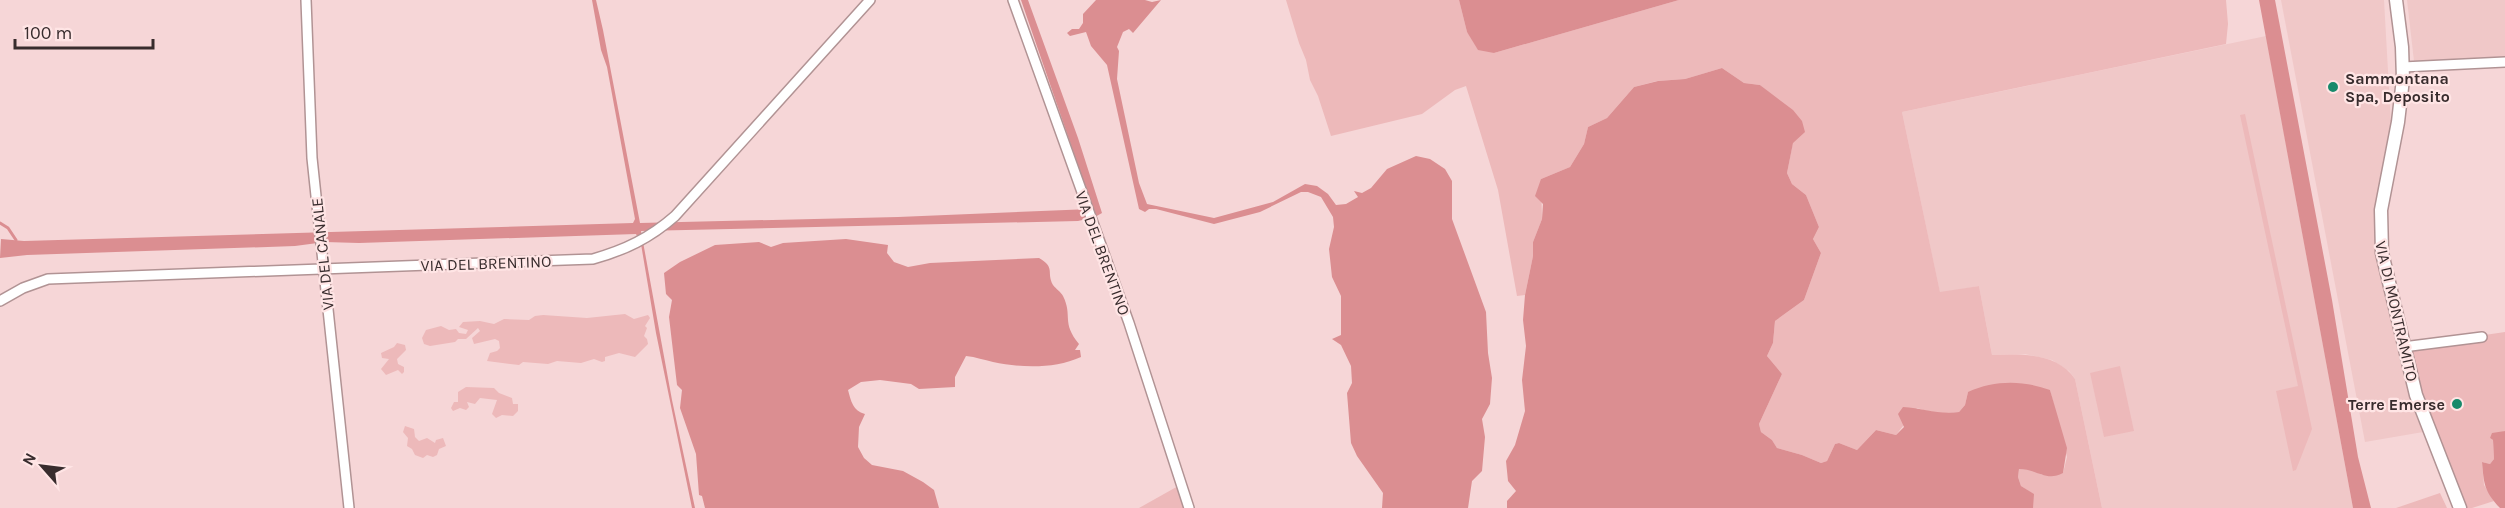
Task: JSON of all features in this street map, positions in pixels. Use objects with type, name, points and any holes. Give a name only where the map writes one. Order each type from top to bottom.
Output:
[{"type":"main road","name":"VIA DI MONTRAMITO","points":[[2396,0],[2403,67],[2398,115],[2384,185],[2380,228],[2382,254],[2403,347],[2424,418],[2460,508]]},
{"type":"street","name":"VIA DEL CANALE","points":[[306,0],[312,158],[350,508]]},
{"type":"street","name":"VIA DEL BRENTINO","points":[[0,301],[23,288],[48,279],[593,259],[622,251],[657,232],[675,216],[870,0]]},
{"type":"street","name":"VIA DEL BRENTINO","points":[[1013,0],[1129,323],[1189,508]]},
{"type":"street","points":[[2403,67],[2505,62]]},
{"type":"street","points":[[2403,347],[2482,337]]},
{"type":"shaded area","points":[[592,0],[596,0],[603,30],[640,223],[898,217],[1091,209],[1092,206],[1021,0],[1028,0],[1078,138],[1102,213],[1078,221],[641,231],[672,400],[695,508],[692,508],[656,333],[641,244],[636,234],[359,243],[325,242],[295,246],[27,255],[0,258],[1,239],[24,241],[633,223],[635,219],[607,67],[601,50]]},
{"type":"shaded area","points":[[1096,0],[1152,2],[1161,0],[1133,33],[1129,29],[1123,32],[1117,47],[1119,51],[1117,79],[1139,183],[1147,204],[1214,218],[1273,202],[1305,184],[1317,186],[1328,194],[1336,205],[1346,204],[1358,197],[1354,191],[1362,193],[1371,188],[1387,169],[1416,156],[1430,159],[1445,169],[1452,181],[1452,219],[1486,312],[1492,378],[1490,404],[1482,419],[1485,437],[1482,471],[1472,481],[1468,508],[1382,508],[1383,493],[1357,456],[1351,443],[1347,393],[1352,383],[1351,366],[1341,345],[1332,339],[1341,335],[1341,296],[1332,277],[1329,249],[1334,227],[1333,217],[1321,197],[1301,192],[1260,212],[1214,224],[1156,209],[1149,209],[1145,212],[1139,209],[1107,65],[1091,46],[1086,32],[1070,36],[1067,33],[1072,29],[1079,29],[1083,23],[1083,14]]},
{"type":"shaded area","points":[[1286,0],[1459,0],[1467,32],[1494,53],[1679,0],[2226,0],[2228,24],[2226,44],[1902,112],[1940,292],[1979,286],[1992,355],[2038,356],[2059,364],[2075,379],[2102,508],[2033,508],[2033,494],[2021,486],[2018,477],[2019,468],[2031,469],[2042,475],[2063,473],[2067,457],[2050,390],[1968,392],[1965,405],[1959,412],[1938,413],[1917,408],[1896,435],[1876,430],[1857,450],[1839,443],[1835,444],[1827,461],[1821,463],[1777,448],[1772,440],[1761,432],[1759,424],[1782,374],[1767,356],[1773,343],[1775,321],[1804,300],[1821,253],[1813,239],[1819,227],[1806,195],[1792,184],[1787,173],[1793,142],[1772,95],[1760,85],[1744,83],[1722,68],[1685,79],[1657,81],[1634,87],[1607,118],[1588,127],[1584,144],[1570,167],[1541,179],[1542,219],[1533,242],[1533,256],[1525,295],[1517,296],[1498,190],[1466,86],[1455,90],[1422,114],[1331,136],[1318,96],[1310,80],[1306,60]]},
{"type":"shaded area","points":[[1459,0],[1679,0],[1494,53],[1478,50],[1467,32]]},
{"type":"shaded area","points":[[2259,0],[2275,0],[2332,300],[2358,457],[2371,508],[2353,508]]},
{"type":"shaded area","points":[[2281,0],[2384,0],[2392,142],[2380,221],[2429,431],[2365,442]]},
{"type":"shaded area","points":[[2407,0],[2505,0],[2505,57],[2414,61]]},
{"type":"shaded area","points":[[2266,36],[2353,508],[2102,508],[2075,379],[2069,371],[2052,360],[2025,354],[1992,355],[1979,286],[1940,293],[1902,112]]},
{"type":"shaded area","points":[[1722,68],[1744,83],[1760,85],[1793,110],[1802,121],[1805,132],[1793,143],[1787,173],[1792,184],[1806,195],[1819,227],[1813,239],[1821,253],[1804,300],[1775,321],[1773,343],[1767,356],[1782,374],[1759,424],[1761,432],[1772,440],[1777,448],[1821,463],[1827,461],[1835,444],[1839,443],[1857,450],[1876,430],[1896,435],[1904,427],[1898,414],[1903,407],[1945,413],[1959,412],[1965,405],[1968,392],[1978,388],[1998,383],[2019,383],[2040,387],[2050,390],[2067,448],[2063,473],[2046,476],[2019,469],[2018,477],[2021,486],[2034,494],[2033,508],[1507,508],[1507,501],[1516,491],[1508,481],[1506,461],[1515,445],[1525,411],[1522,380],[1526,346],[1523,320],[1533,242],[1542,219],[1543,204],[1535,196],[1541,179],[1570,167],[1584,144],[1588,127],[1607,118],[1634,87],[1658,81],[1685,79]]},
{"type":"shaded area","points":[[2245,114],[2312,429],[2296,470],[2293,471],[2276,391],[2298,386],[2240,115]]},
{"type":"shaded area","points":[[846,239],[888,245],[887,253],[894,262],[908,267],[930,263],[1039,258],[1049,268],[1051,281],[1066,303],[1070,330],[1079,344],[1075,350],[1080,350],[1081,357],[1060,364],[1026,366],[966,356],[955,377],[955,387],[919,389],[911,384],[880,380],[861,382],[848,390],[855,408],[865,414],[859,427],[858,447],[864,458],[872,465],[903,471],[923,482],[934,490],[939,508],[705,508],[702,496],[699,495],[696,454],[680,408],[682,390],[677,385],[669,317],[672,300],[666,294],[664,273],[680,262],[715,245],[759,242],[771,247],[783,243]]},
{"type":"shaded area","points":[[625,314],[634,319],[648,315],[650,318],[645,326],[647,328],[644,336],[648,344],[635,357],[619,353],[605,357],[605,361],[602,362],[594,359],[581,363],[523,362],[519,365],[487,361],[490,353],[500,348],[499,341],[495,339],[474,344],[472,338],[480,331],[478,328],[466,339],[458,339],[455,342],[430,346],[424,344],[422,338],[426,330],[441,326],[466,334],[468,330],[459,327],[463,322],[480,321],[494,324],[504,319],[529,320],[543,315],[587,318]]},
{"type":"shaded area","points":[[2505,332],[2505,431],[2490,438],[2493,440],[2494,459],[2490,464],[2482,462],[2484,485],[2494,501],[2472,508],[2460,508],[2403,347]]},
{"type":"shaded area","points":[[397,343],[405,345],[406,350],[397,359],[398,364],[404,367],[404,372],[402,374],[398,370],[386,375],[381,369],[389,359],[382,358],[381,353],[394,347]]},
{"type":"shaded area","points":[[2120,366],[2134,431],[2104,437],[2090,373]]},
{"type":"shaded area","points":[[466,387],[494,388],[499,393],[512,398],[513,404],[518,404],[518,411],[513,416],[502,415],[496,418],[492,414],[497,400],[480,398],[475,404],[467,402],[469,407],[466,410],[460,408],[453,411],[451,408],[454,402],[458,402],[458,392]]},
{"type":"shaded area","points":[[405,426],[414,429],[415,437],[419,441],[427,438],[435,443],[436,440],[443,438],[446,446],[439,449],[437,455],[433,457],[427,455],[423,458],[415,455],[407,446],[408,438],[403,432]]},
{"type":"shaded area","points":[[2505,431],[2505,508],[2500,508],[2486,487],[2482,462],[2490,464],[2494,459],[2493,440],[2490,438],[2492,433]]},
{"type":"shaded area","points":[[1180,485],[1189,508],[1139,508]]},
{"type":"shaded area","points":[[2440,493],[2447,508],[2396,508]]},
{"type":"waterway","points":[[0,223],[8,228],[16,240]]},
{"type":"place","name":"Sammontana Spa, Deposito","points":[[2333,87]]},
{"type":"place","name":"Terre Emerse","points":[[2457,404]]}]
